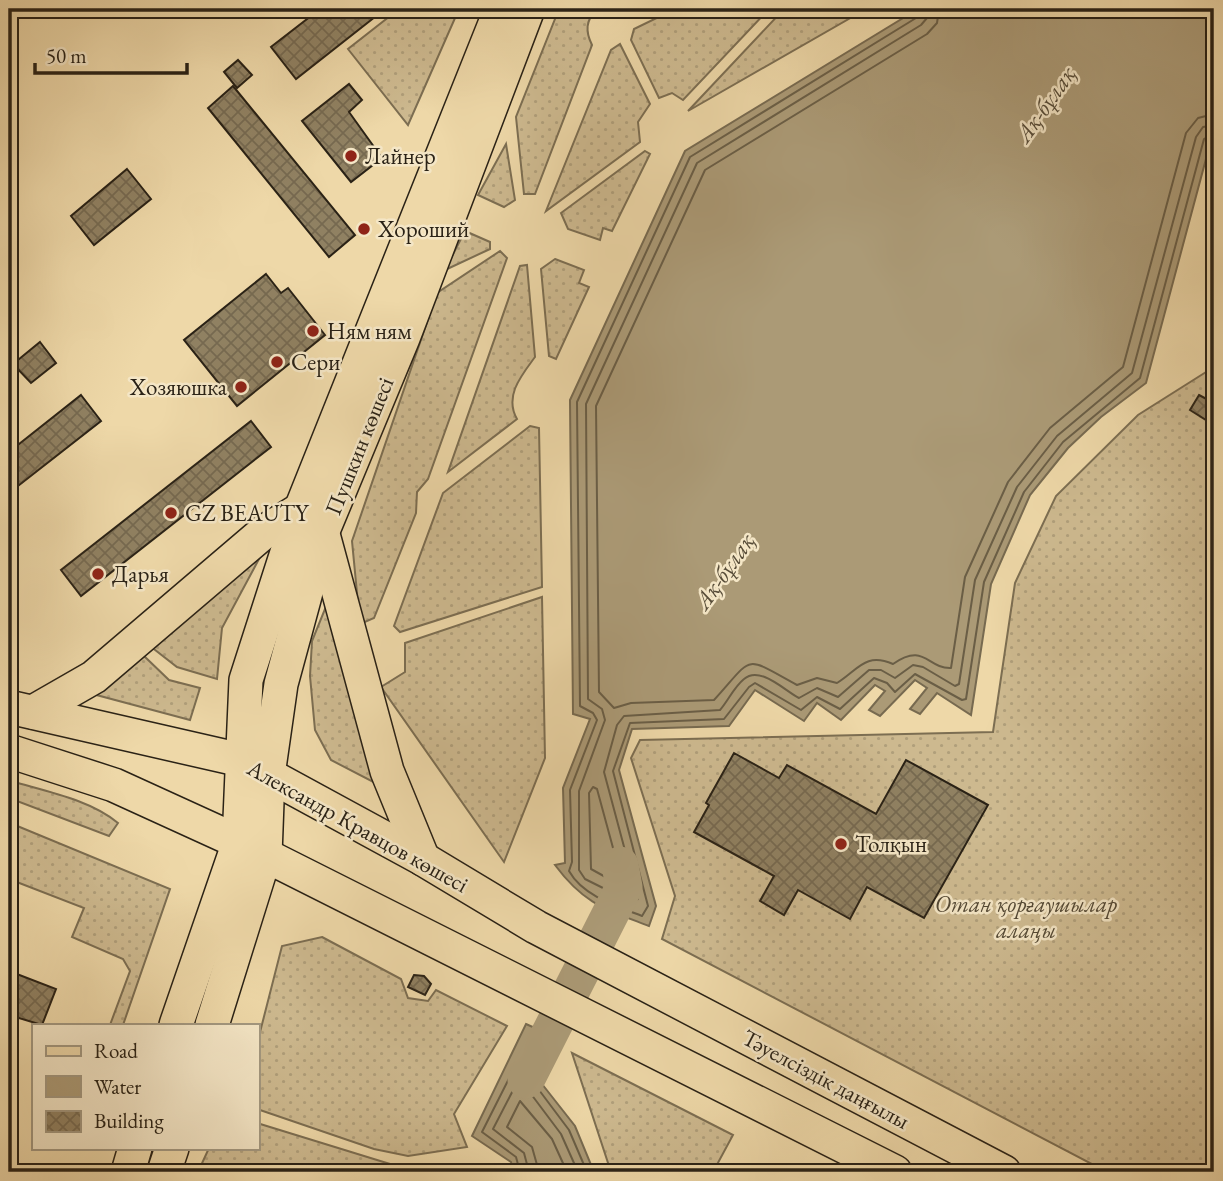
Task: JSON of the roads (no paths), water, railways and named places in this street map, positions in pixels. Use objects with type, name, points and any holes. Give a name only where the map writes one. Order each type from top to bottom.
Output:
[{"type":"main road","name":"Пушкин көшесі","points":[[252,848],[254,767],[281,684],[312,521],[501,9]]},
{"type":"main road","name":"Пушкин көшесі","points":[[312,521],[403,338],[528,9]]},
{"type":"main road","points":[[21,709],[94,677],[264,532],[312,521],[387,771],[423,859]]},
{"type":"main road","name":"Александр Кравцов көшесі","points":[[21,709],[254,767],[423,859],[536,927],[649,985]]},
{"type":"main road","points":[[9,751],[114,785],[252,848],[895,1172]]},
{"type":"main road","points":[[176,1024],[252,848]]},
{"type":"main road","points":[[212,1024],[252,848]]},
{"type":"main road","name":"Тәуелсіздік даңғылы","points":[[649,985],[1003,1172]]},
{"type":"main road","points":[[128,1172],[134,1150]]},
{"type":"main road","points":[[164,1172],[171,1150]]},
{"type":"water","points":[[918,9],[1214,9],[1214,129],[1146,383],[1101,417],[1068,448],[1030,495],[991,584],[971,715],[937,693],[920,714],[910,709],[927,688],[915,680],[880,716],[869,710],[885,691],[875,685],[841,720],[817,703],[804,721],[755,690],[729,726],[632,729],[619,770],[656,906],[649,926],[596,904],[576,889],[555,865],[565,863],[563,788],[590,719],[573,714],[570,400],[685,151]]},
{"type":"water","points":[[526,1024],[564,1041],[542,1084],[575,1126],[594,1172],[513,1172],[511,1162],[472,1136]]},
{"type":"waterway","name":"Ақ-бұлақ","points":[[526,1080],[624,887],[620,865]]},
{"type":"place","name":"Лайнер","points":[[351,156]]},
{"type":"place","name":"Хороший","points":[[364,229]]},
{"type":"place","name":"Ням ням","points":[[313,331]]},
{"type":"place","name":"Сери","points":[[277,362]]},
{"type":"place","name":"Хозяюшка","points":[[241,387]]},
{"type":"place","name":"GZ BEAUTY","points":[[171,513]]},
{"type":"place","name":"Дарья","points":[[98,574]]},
{"type":"place","name":"Толқын","points":[[841,844]]},
{"type":"park label","name":"Отан қорғаушылар алаңы","points":[[1026,917]]}]
